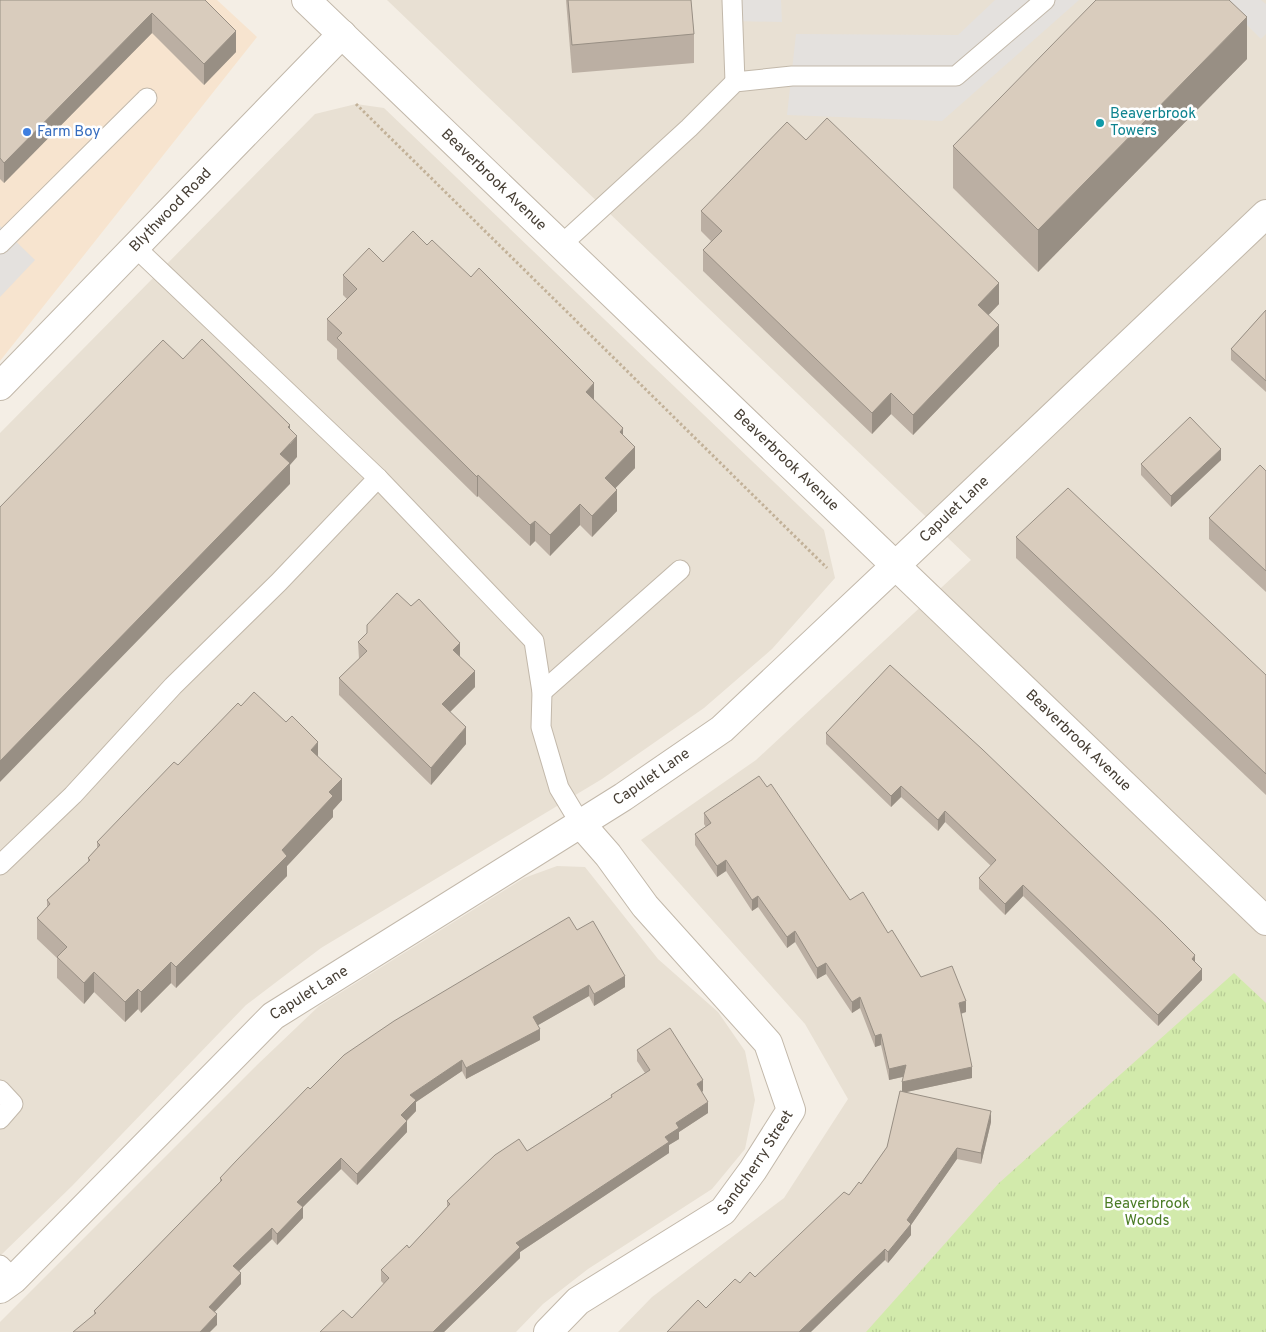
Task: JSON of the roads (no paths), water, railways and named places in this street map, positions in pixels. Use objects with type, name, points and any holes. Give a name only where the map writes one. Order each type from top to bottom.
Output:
[{"type":"street","name":"Beaverbrook Avenue","points":[[306,0],[1266,921]]},
{"type":"street","name":"Blythwood Road","points":[[2,382],[342,34]]},
{"type":"street","name":"Capulet Lane","points":[[4,1278],[273,1016],[580,823],[722,729],[1266,214]]},
{"type":"street","name":"Sandcherry Street","points":[[548,1332],[578,1301],[723,1211],[753,1170],[791,1110],[768,1043],[644,906],[608,855],[580,823]]},
{"type":"lane","points":[[732,0],[735,82]]},
{"type":"lane","points":[[562,245],[689,128],[735,82],[792,76],[956,76],[1045,0]]},
{"type":"lane","points":[[0,244],[147,98]]},
{"type":"lane","points":[[135,247],[378,478],[534,641],[542,692],[541,727],[559,788],[580,823]]},
{"type":"lane","points":[[0,866],[73,795],[173,686],[279,582],[378,478]]},
{"type":"lane","points":[[542,692],[680,570]]},
{"type":"lane","points":[[0,1090],[13,1104],[0,1119]]},
{"type":"place","name":"Beaverbrook Towers","points":[[1100,123]]},
{"type":"place","name":"Farm Boy","points":[[27,132]]},
{"type":"park label","name":"Beaverbrook Woods","points":[[1147,1212]]}]
